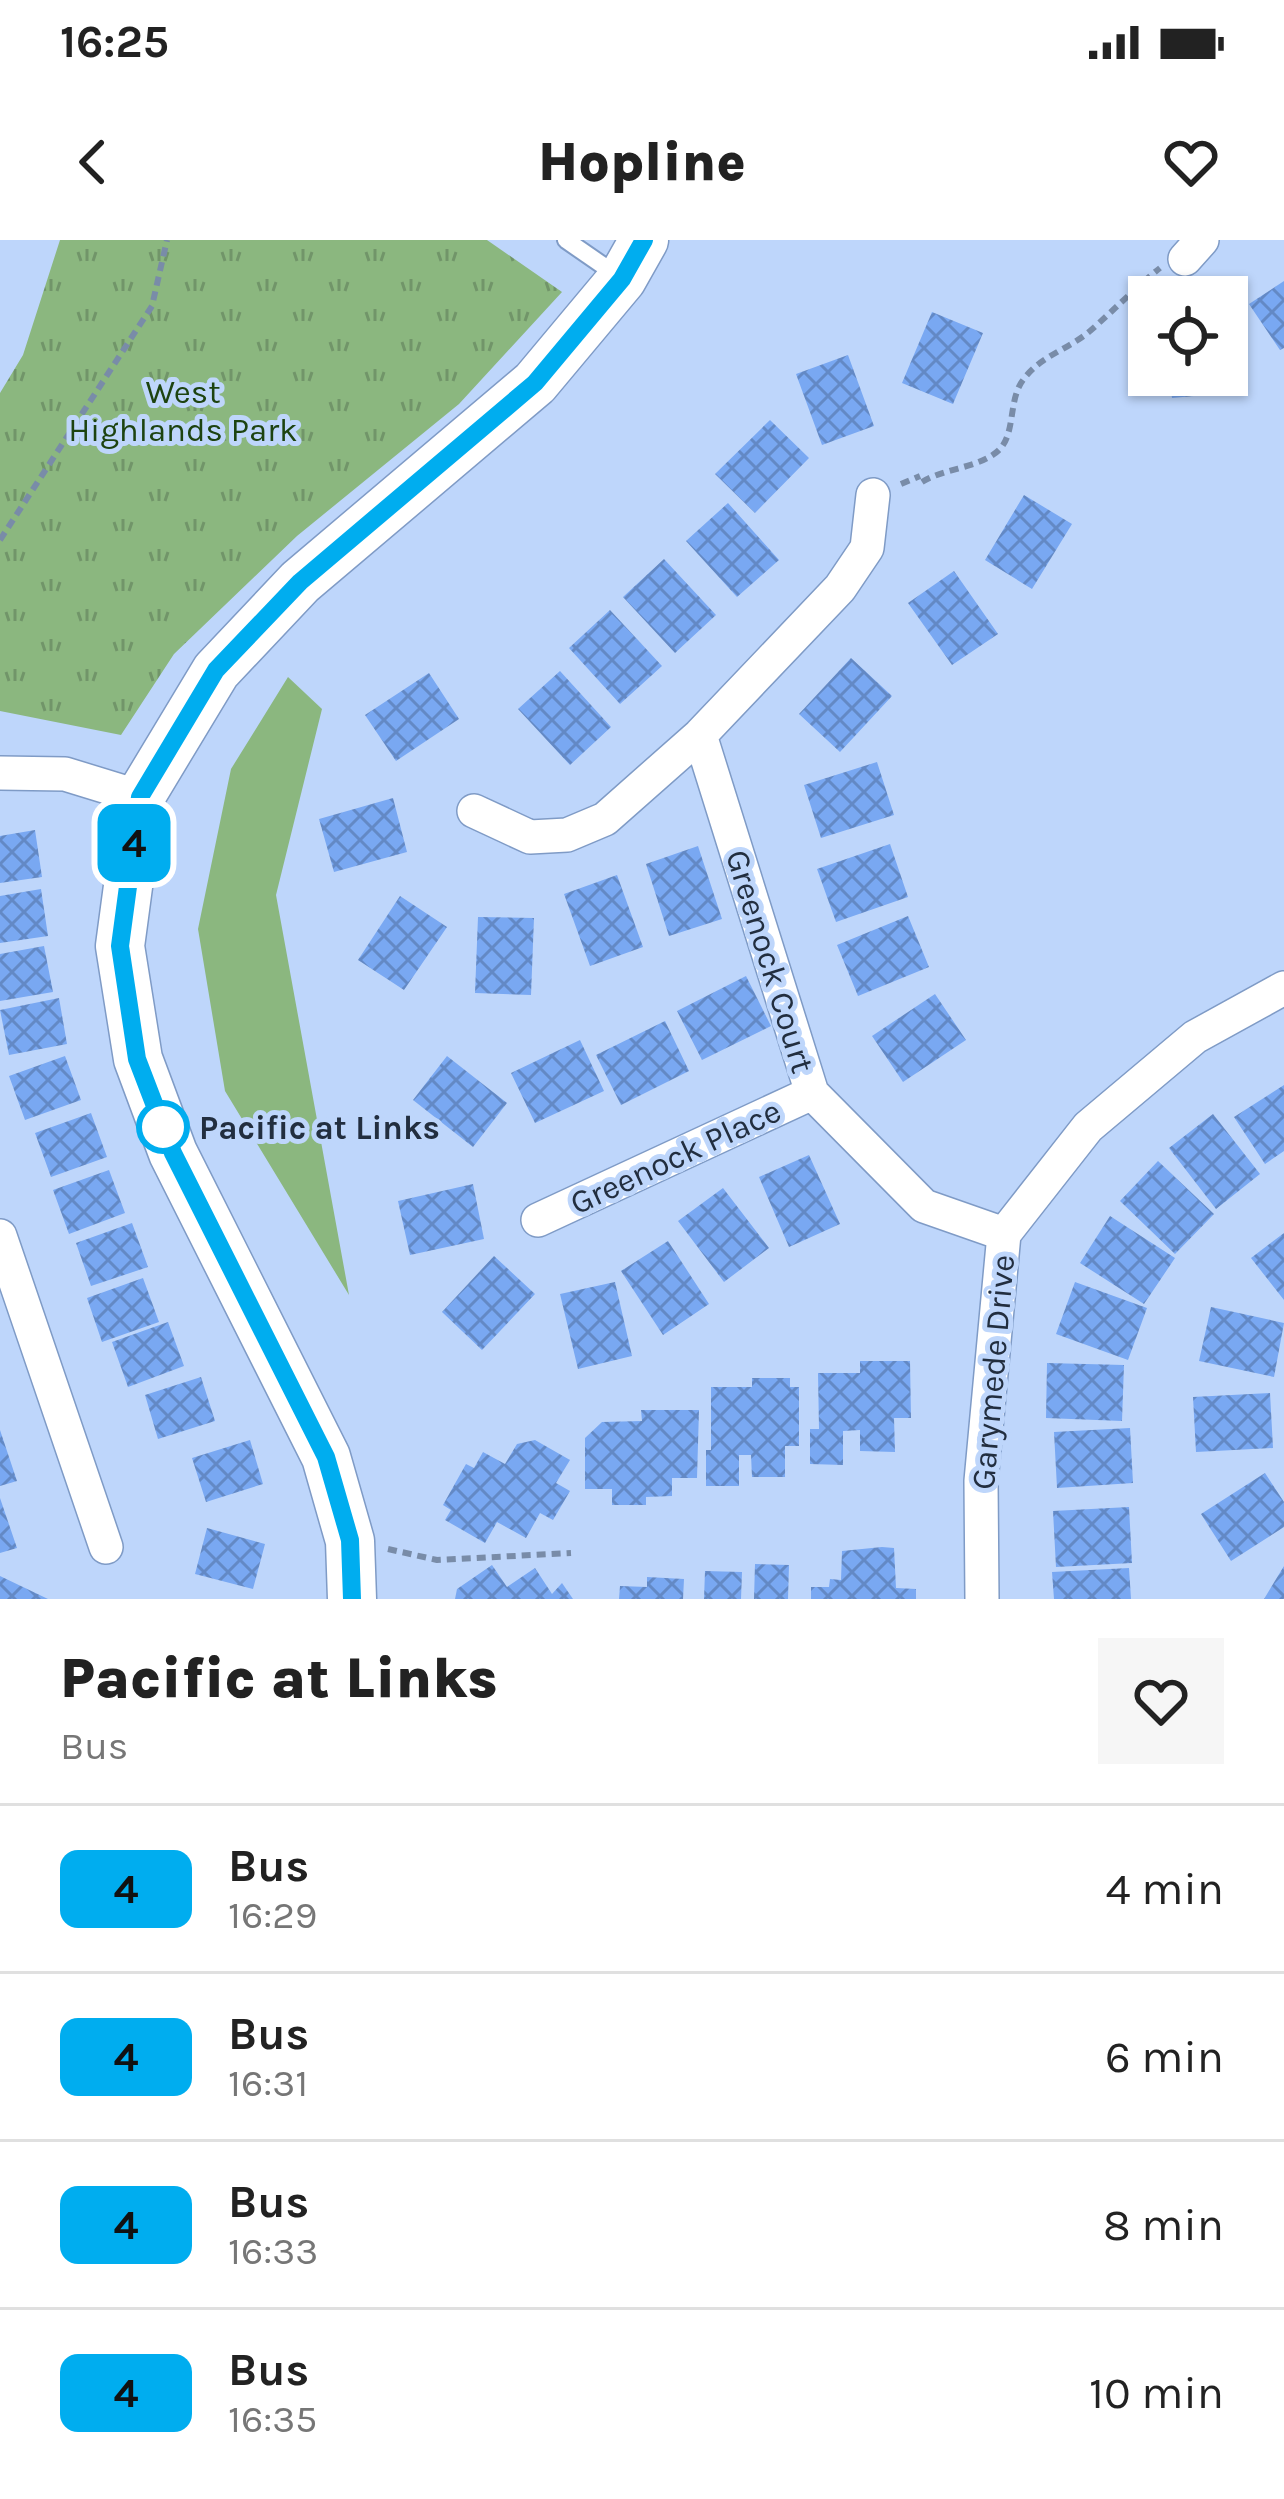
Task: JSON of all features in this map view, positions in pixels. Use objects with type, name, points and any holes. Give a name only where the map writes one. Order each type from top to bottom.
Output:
[{"type":"main road","points":[[352,1599],[350,1540],[326,1457],[173,1153],[137,1059],[120,946],[140,797],[216,670],[300,582],[535,383],[633,259]]},
{"type":"street","points":[[474,811],[530,837],[567,835],[605,819],[700,735],[853,570],[867,548],[873,495]]},
{"type":"street","name":"Greenock Court","points":[[700,735],[812,1093],[924,1206],[1004,1234]]},
{"type":"street","points":[[0,772],[65,774],[140,797]]},
{"type":"street","name":"Garymede Drive","points":[[982,1599],[981,1481],[1004,1234],[1088,1127],[1195,1037],[1284,988]]},
{"type":"street","name":"Greenock Place","points":[[538,1220],[812,1093]]},
{"type":"street","points":[[0,1236],[106,1547]]},
{"type":"lane","points":[[566,240],[633,259]]},
{"type":"path","points":[[0,541],[152,306],[167,240]]},
{"type":"path","points":[[922,482],[994,455],[1004,444],[1011,406],[1022,381],[1042,360],[1089,332],[1183,255]]},
{"type":"path","points":[[350,1540],[437,1560],[571,1552]]},
{"type":"green space","name":"West Highlands Park","points":[[60,240],[487,240],[562,292],[459,404],[297,536],[174,654],[121,735],[0,711],[0,393],[23,355]]},
{"type":"green space","points":[[288,677],[322,709],[276,895],[349,1295],[225,1091],[198,929],[231,769]]},
{"type":"building","points":[[1284,281],[1284,348],[1280,350],[1249,304]]},
{"type":"building","points":[[932,312],[983,333],[953,404],[902,383]]},
{"type":"building","points":[[848,355],[874,426],[822,445],[796,374]]},
{"type":"building","points":[[770,420],[809,458],[755,513],[715,474]]},
{"type":"building","points":[[1024,495],[1072,524],[1032,589],[985,560]]},
{"type":"building","points":[[728,503],[779,560],[737,597],[686,541]]},
{"type":"building","points":[[664,559],[716,615],[675,653],[623,597]]},
{"type":"building","points":[[954,571],[998,634],[952,665],[908,603]]},
{"type":"building","points":[[610,610],[662,666],[620,704],[569,648]]},
{"type":"building","points":[[851,658],[892,696],[840,752],[799,714]]},
{"type":"building","points":[[560,671],[611,727],[570,765],[518,709]]},
{"type":"building","points":[[429,673],[459,719],[396,761],[365,715]]},
{"type":"building","points":[[877,762],[894,815],[821,838],[804,785]]},
{"type":"building","points":[[393,798],[407,852],[334,872],[319,819]]},
{"type":"building","points":[[35,830],[42,877],[0,883],[0,836]]},
{"type":"building","points":[[890,844],[908,897],[836,922],[817,869]]},
{"type":"building","points":[[698,846],[722,919],[669,936],[646,864]]},
{"type":"building","points":[[617,875],[643,947],[590,966],[564,894]]},
{"type":"building","points":[[41,889],[48,936],[0,943],[0,896]]},
{"type":"building","points":[[400,896],[447,927],[404,990],[358,960]]},
{"type":"building","points":[[908,916],[929,967],[858,996],[837,945]]},
{"type":"building","points":[[478,917],[534,918],[531,995],[475,993]]},
{"type":"building","points":[[44,946],[53,992],[0,1001],[0,954]]},
{"type":"building","points":[[746,976],[771,1026],[702,1060],[677,1011]]},
{"type":"building","points":[[935,994],[966,1040],[903,1082],[872,1036]]},
{"type":"building","points":[[59,998],[67,1044],[9,1055],[0,1010]]},
{"type":"building","points":[[665,1021],[689,1071],[621,1105],[596,1055]]},
{"type":"building","points":[[580,1040],[604,1091],[535,1123],[511,1073]]},
{"type":"building","points":[[65,1056],[81,1100],[25,1120],[9,1076]]},
{"type":"building","points":[[447,1056],[507,1103],[473,1147],[413,1100]]},
{"type":"building","points":[[1284,1085],[1284,1151],[1265,1164],[1234,1117]]},
{"type":"building","points":[[91,1113],[107,1157],[51,1177],[35,1133]]},
{"type":"building","points":[[1213,1114],[1260,1174],[1216,1209],[1169,1148]]},
{"type":"building","points":[[809,1155],[840,1224],[789,1247],[759,1177]]},
{"type":"building","points":[[1158,1161],[1214,1214],[1175,1254],[1120,1201]]},
{"type":"building","points":[[109,1170],[125,1213],[69,1234],[53,1190]]},
{"type":"building","points":[[473,1184],[484,1239],[410,1255],[398,1201]]},
{"type":"building","points":[[723,1188],[769,1248],[724,1282],[678,1221]]},
{"type":"building","points":[[1110,1216],[1175,1258],[1144,1304],[1080,1263]]},
{"type":"building","points":[[132,1223],[148,1267],[91,1286],[76,1243]]},
{"type":"building","points":[[1284,1233],[1284,1300],[1251,1258]]},
{"type":"building","points":[[668,1241],[709,1304],[663,1335],[621,1271]]},
{"type":"building","points":[[494,1256],[535,1294],[482,1350],[442,1312]]},
{"type":"building","points":[[143,1278],[159,1322],[102,1342],[87,1298]]},
{"type":"building","points":[[615,1282],[632,1356],[578,1369],[560,1294]]},
{"type":"building","points":[[1075,1282],[1147,1308],[1128,1360],[1056,1334]]},
{"type":"building","points":[[1211,1307],[1284,1323],[1274,1377],[1199,1361]]},
{"type":"building","points":[[168,1322],[184,1366],[128,1387],[112,1342]]},
{"type":"building","points":[[860,1361],[910,1361],[911,1418],[894,1418],[895,1452],[860,1451],[860,1430],[843,1431],[843,1465],[810,1464],[810,1429],[819,1429],[818,1373],[860,1373]]},
{"type":"building","points":[[1047,1363],[1124,1365],[1122,1421],[1046,1418]]},
{"type":"building","points":[[201,1377],[215,1421],[158,1439],[145,1395]]},
{"type":"building","points":[[752,1378],[790,1378],[790,1387],[799,1387],[799,1446],[785,1446],[785,1477],[752,1477],[751,1455],[739,1455],[739,1486],[706,1486],[711,1387],[752,1387]]},
{"type":"building","points":[[1270,1393],[1273,1448],[1196,1452],[1193,1397]]},
{"type":"building","points":[[641,1410],[699,1410],[697,1478],[672,1478],[672,1496],[646,1497],[646,1505],[612,1505],[612,1489],[585,1489],[585,1438],[602,1422],[642,1421]]},
{"type":"building","points":[[1130,1428],[1133,1483],[1057,1488],[1054,1432]]},
{"type":"building","points":[[0,1430],[17,1481],[0,1486]]},
{"type":"building","points":[[250,1440],[263,1484],[206,1502],[192,1458]]},
{"type":"building","points":[[535,1440],[570,1460],[556,1483],[570,1491],[553,1520],[540,1513],[526,1538],[497,1522],[485,1543],[445,1520],[451,1510],[443,1505],[466,1464],[474,1468],[483,1452],[505,1464],[517,1444]]},
{"type":"building","points":[[1265,1473],[1284,1502],[1284,1527],[1231,1561],[1201,1514]]},
{"type":"building","points":[[0,1498],[17,1548],[0,1553]]},
{"type":"building","points":[[1129,1507],[1132,1563],[1056,1567],[1053,1511]]},
{"type":"building","points":[[207,1528],[265,1544],[253,1589],[195,1574]]},
{"type":"building","points":[[894,1548],[896,1588],[916,1589],[916,1599],[811,1599],[811,1587],[829,1587],[830,1579],[841,1580],[842,1551]]},
{"type":"building","points":[[755,1564],[789,1565],[788,1599],[754,1599]]},
{"type":"building","points":[[492,1565],[507,1587],[535,1568],[552,1594],[562,1583],[573,1599],[455,1599],[457,1589]]},
{"type":"building","points":[[1284,1566],[1284,1599],[1264,1599]]},
{"type":"building","points":[[1129,1568],[1131,1599],[1054,1599],[1052,1572]]},
{"type":"building","points":[[705,1571],[742,1572],[741,1599],[704,1599]]},
{"type":"building","points":[[0,1576],[48,1599],[0,1599]]},
{"type":"building","points":[[647,1577],[684,1579],[683,1599],[619,1599],[620,1586],[647,1587]]},
{"type":"bus line","name":"4","points":[[352,1599],[350,1540],[326,1457],[173,1153],[137,1059],[120,946],[140,797],[216,670],[300,582],[535,383],[622,279],[644,240]]},
{"type":"place","name":"Pacific at Links","points":[[163,1127]]}]
